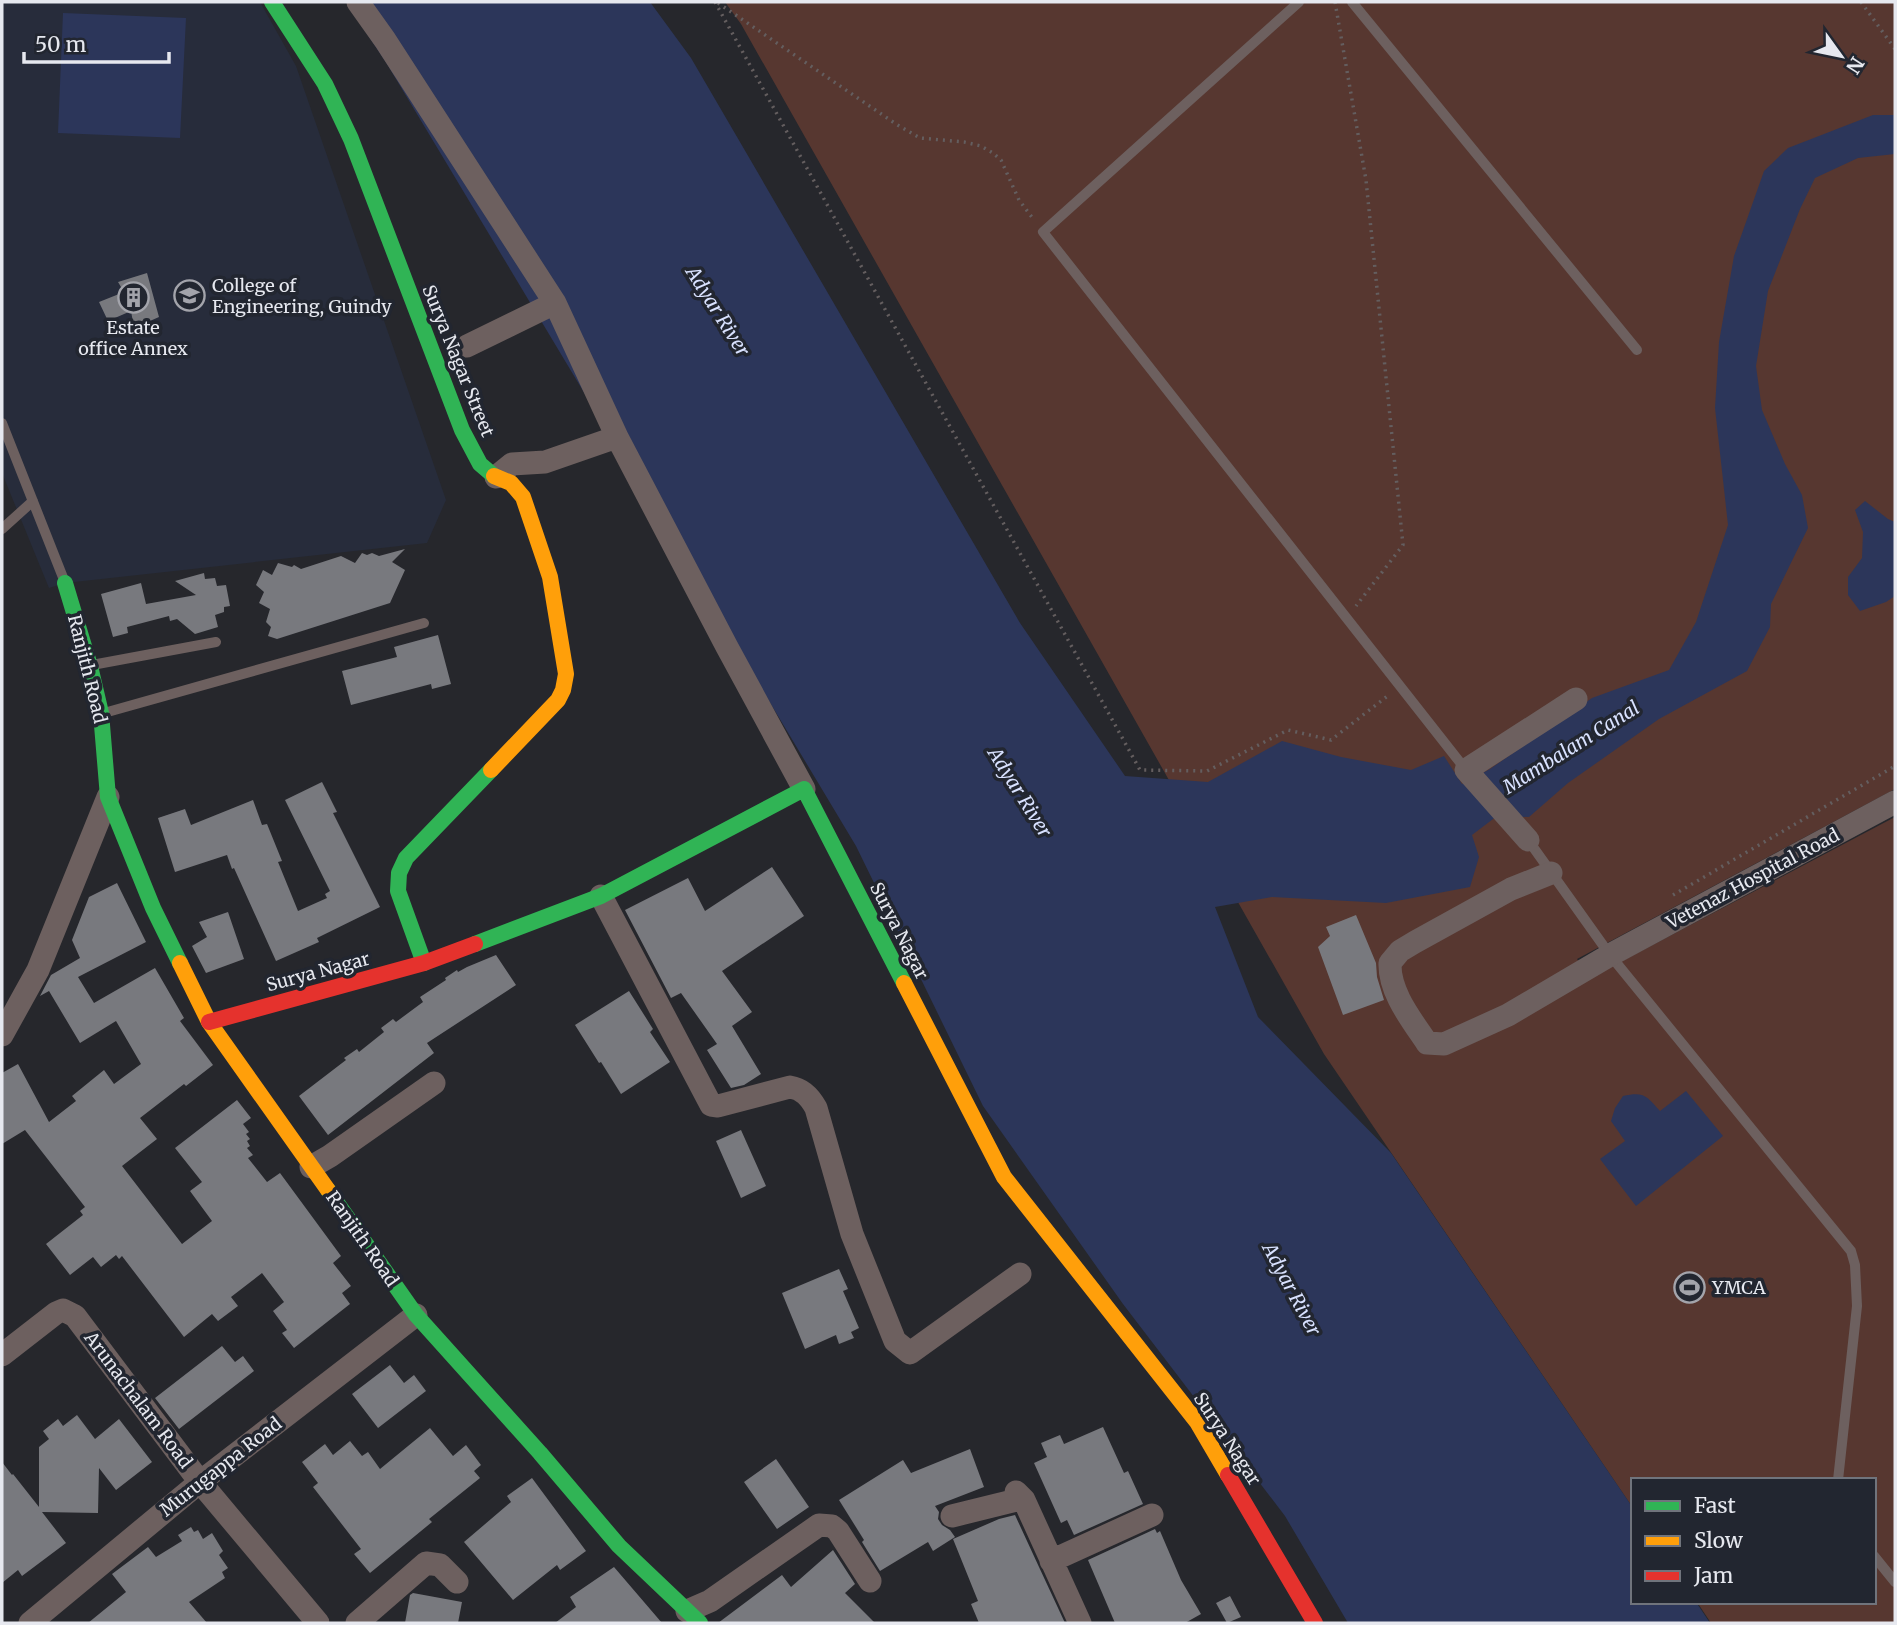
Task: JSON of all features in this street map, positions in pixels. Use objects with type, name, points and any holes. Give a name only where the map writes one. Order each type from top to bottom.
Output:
[{"type":"street","name":"Surya Nagar Street","points":[[272,2],[325,84],[351,139],[462,430],[480,464],[496,477],[511,483],[523,497],[550,577],[557,612],[566,674],[558,700],[406,858],[398,873],[398,891],[424,963]]},
{"type":"street","points":[[358,2],[555,303],[617,436],[804,789]]},
{"type":"street","points":[[467,346],[555,303]]},
{"type":"street","points":[[496,477],[512,464],[545,462],[617,436]]},
{"type":"street","name":"Ranjith Road","points":[[65,583],[101,713],[107,797],[153,908],[209,1022],[416,1315],[619,1546],[694,1617]]},
{"type":"street","points":[[1528,840],[1466,770],[1576,699]]},
{"type":"street","name":"Surya Nagar","points":[[209,1022],[424,963],[601,896],[804,789],[1004,1177],[1197,1422],[1315,1623]]},
{"type":"street","name":"Ranjith Road","points":[[2,1035],[43,960],[107,797]]},
{"type":"street","name":"Vetenaz Hospital Road","points":[[1551,873],[1511,889],[1400,951],[1390,963],[1392,981],[1400,1001],[1427,1043],[1444,1044],[1508,1015],[1611,955],[1895,802]]},
{"type":"street","points":[[601,896],[711,1105],[718,1106],[790,1087],[799,1088],[812,1100],[852,1234],[895,1341],[910,1353],[1020,1274]]},
{"type":"street","points":[[311,1167],[330,1157],[434,1083]]},
{"type":"street","name":"Arunachalam Road","points":[[2,1355],[63,1310],[75,1316],[200,1482],[318,1623]]},
{"type":"street","name":"Murugappa Road","points":[[30,1623],[200,1482],[416,1315]]},
{"type":"street","points":[[952,1516],[1017,1500],[1016,1492],[1024,1500],[1080,1623]]},
{"type":"street","points":[[1051,1561],[1152,1516]]},
{"type":"street","points":[[694,1617],[710,1601],[819,1525],[832,1526],[838,1531],[870,1581]]},
{"type":"street","points":[[359,1623],[426,1563],[440,1565],[457,1582]]},
{"type":"lane","points":[[1299,2],[1043,232],[1466,770]]},
{"type":"lane","points":[[1352,2],[1637,350]]},
{"type":"lane","points":[[2,424],[65,583]]},
{"type":"lane","points":[[2,528],[33,502]]},
{"type":"lane","points":[[101,713],[424,623]]},
{"type":"lane","points":[[90,666],[216,642]]},
{"type":"lane","points":[[1528,840],[1611,955],[1851,1251],[1855,1265],[1857,1306],[1838,1478]]},
{"type":"lane","points":[[1876,1558],[1895,1582]]},
{"type":"path","points":[[716,2],[920,138],[964,142],[981,146],[993,153],[1000,160],[1019,200],[1043,232]]},
{"type":"path","points":[[716,2],[1140,770],[1207,771],[1288,730],[1331,740],[1400,686]]},
{"type":"path","points":[[1335,2],[1366,180],[1403,545],[1347,618]]},
{"type":"path","points":[[1861,2],[1895,49]]},
{"type":"path","points":[[1670,897],[1895,766]]},
{"type":"shaded area","name":"College of Engineering, Guindy","points":[[2,2],[260,2],[296,66],[446,500],[427,543],[65,583],[49,588],[2,473]]},
{"type":"shaded area","points":[[725,2],[1895,2],[1895,789],[1577,959],[1590,978],[1895,817],[1895,1623],[1711,1623],[1698,1604],[1876,1604],[1876,1478],[1631,1478],[1631,1505],[1324,1054],[741,24]]},
{"type":"water","points":[[346,2],[650,2],[691,58],[1020,623],[1125,776],[1208,782],[1282,741],[1341,757],[1411,770],[1444,756],[1462,784],[1490,769],[1592,698],[1669,670],[1696,622],[1728,525],[1715,408],[1719,342],[1734,256],[1764,171],[1788,148],[1873,115],[1895,115],[1895,154],[1858,158],[1815,178],[1768,291],[1756,366],[1762,410],[1785,464],[1802,495],[1808,528],[1771,604],[1770,627],[1747,671],[1659,719],[1568,783],[1529,817],[1497,816],[1472,835],[1479,857],[1470,887],[1386,903],[1272,897],[1215,907],[1258,1017],[1391,1153],[1631,1505],[1631,1604],[1697,1604],[1710,1623],[1348,1623],[1285,1516],[1123,1304],[983,1106],[856,846],[387,64]]},
{"type":"water","points":[[63,13],[186,18],[180,138],[58,133]]},
{"type":"water","points":[[1865,501],[1895,522],[1895,596],[1860,611],[1848,595],[1848,577],[1862,558],[1863,532],[1855,510]]},
{"type":"water","points":[[1686,1091],[1723,1136],[1636,1206],[1600,1159],[1625,1141],[1611,1121],[1615,1108],[1623,1096],[1636,1094],[1648,1099],[1660,1111]]},
{"type":"building","name":"Estate office Annex","points":[[147,273],[159,317],[134,328],[131,311],[108,321],[99,302],[124,292],[118,282]]},
{"type":"building","points":[[405,549],[392,562],[405,570],[390,603],[277,639],[268,636],[271,627],[266,622],[270,609],[259,603],[264,592],[256,585],[263,570],[272,575],[278,563],[292,567],[294,565],[301,569],[341,556],[355,563],[362,553],[379,556]]},
{"type":"building","points":[[204,573],[205,579],[215,578],[217,586],[226,585],[230,606],[224,607],[224,612],[215,615],[218,627],[195,634],[177,619],[170,621],[169,616],[127,627],[128,633],[113,637],[101,594],[141,583],[146,604],[196,595],[175,581]]},
{"type":"building","points":[[438,635],[451,684],[432,689],[431,684],[351,705],[342,671],[397,657],[394,647]]},
{"type":"building","points":[[322,782],[337,812],[333,813],[380,907],[317,938],[319,942],[276,961],[227,855],[175,872],[158,818],[185,809],[191,825],[253,800],[262,825],[267,824],[282,861],[278,862],[298,911],[327,898],[325,894],[330,891],[285,800]]},
{"type":"building","points":[[772,867],[804,916],[722,971],[752,1012],[732,1026],[761,1074],[744,1085],[731,1088],[707,1050],[717,1044],[681,993],[671,998],[625,910],[688,878],[705,911]]},
{"type":"building","points":[[117,883],[146,942],[78,977],[94,1003],[155,968],[184,1018],[180,1021],[213,1065],[140,1118],[157,1139],[122,1166],[182,1244],[212,1221],[190,1191],[202,1182],[175,1148],[237,1100],[251,1118],[243,1124],[249,1132],[246,1134],[250,1139],[247,1141],[250,1146],[247,1148],[253,1155],[248,1158],[267,1182],[280,1173],[341,1256],[333,1263],[351,1286],[342,1293],[350,1304],[294,1348],[282,1333],[287,1330],[273,1311],[284,1302],[262,1273],[231,1297],[238,1306],[218,1321],[212,1314],[184,1337],[122,1256],[119,1259],[116,1255],[101,1267],[93,1257],[70,1275],[46,1244],[83,1215],[80,1211],[85,1207],[25,1130],[2,1144],[2,1073],[18,1064],[49,1122],[76,1101],[72,1096],[104,1070],[114,1084],[141,1064],[116,1021],[80,1043],[49,991],[40,996],[51,975],[80,958],[72,940],[89,897]]},
{"type":"building","points":[[228,912],[244,959],[206,973],[192,946],[207,937],[199,922]]},
{"type":"building","points":[[1356,915],[1376,963],[1384,1000],[1343,1015],[1318,947],[1330,936],[1326,927]]},
{"type":"building","points":[[496,955],[516,985],[427,1043],[434,1053],[328,1135],[299,1096],[346,1060],[344,1058],[357,1049],[359,1052],[384,1032],[381,1028],[393,1019],[396,1022],[423,1002],[420,997],[446,980],[445,978],[457,970],[458,972]]},
{"type":"building","points":[[629,991],[653,1029],[650,1032],[670,1062],[621,1094],[575,1025]]},
{"type":"building","points":[[741,1130],[766,1186],[741,1198],[716,1141]]},
{"type":"building","points":[[839,1269],[848,1289],[843,1291],[859,1328],[851,1332],[854,1338],[839,1344],[836,1335],[805,1349],[782,1293]]},
{"type":"building","points":[[222,1346],[235,1362],[243,1356],[254,1371],[179,1429],[155,1398]]},
{"type":"building","points":[[390,1365],[404,1383],[414,1375],[426,1391],[378,1428],[352,1394]]},
{"type":"building","points":[[77,1415],[95,1439],[119,1419],[152,1462],[116,1490],[99,1468],[98,1513],[42,1512],[66,1543],[22,1576],[18,1570],[2,1583],[2,1462],[39,1507],[39,1447],[49,1439],[43,1431],[58,1419],[63,1426]]},
{"type":"building","points":[[1103,1427],[1124,1473],[1128,1471],[1143,1504],[1074,1535],[1067,1520],[1061,1523],[1034,1463],[1047,1457],[1041,1443],[1060,1435],[1064,1444]]},
{"type":"building","points":[[430,1428],[453,1456],[466,1445],[481,1465],[474,1471],[480,1478],[429,1519],[432,1522],[370,1573],[354,1554],[361,1549],[313,1487],[318,1483],[302,1462],[325,1444],[333,1455],[350,1441],[362,1456],[368,1452],[380,1469]]},
{"type":"building","points":[[970,1449],[984,1487],[935,1506],[939,1512],[938,1519],[955,1537],[933,1551],[928,1542],[880,1571],[839,1500],[903,1460],[911,1473]]},
{"type":"building","points":[[776,1459],[809,1507],[777,1529],[744,1482]]},
{"type":"building","points":[[532,1478],[586,1551],[560,1570],[557,1565],[513,1600],[464,1542],[511,1502],[507,1496]]},
{"type":"building","points":[[1015,1515],[1065,1623],[979,1623],[971,1604],[978,1601],[953,1539]]},
{"type":"building","points":[[191,1527],[194,1532],[198,1530],[203,1539],[212,1533],[223,1551],[219,1555],[228,1568],[222,1572],[225,1578],[189,1602],[207,1623],[88,1623],[126,1592],[112,1574],[148,1547],[156,1557],[182,1541],[178,1535]]},
{"type":"building","points":[[1155,1529],[1157,1533],[1160,1531],[1181,1580],[1201,1614],[1185,1623],[1115,1623],[1088,1560]]},
{"type":"building","points":[[833,1550],[855,1584],[845,1593],[875,1623],[718,1623],[782,1575],[791,1587]]},
{"type":"building","points":[[614,1567],[662,1623],[555,1623],[576,1607],[570,1597]]},
{"type":"building","points":[[413,1593],[462,1602],[458,1623],[405,1623],[410,1595]]},
{"type":"building","points":[[1230,1596],[1241,1617],[1227,1623],[1216,1603]]},
{"type":"traffic: fast","points":[[272,2],[325,84],[351,139],[462,430],[480,464],[494,476]]},
{"type":"traffic: fast","points":[[65,583],[101,713],[108,797],[153,908],[180,963]]},
{"type":"traffic: fast","points":[[424,963],[398,891],[399,873],[406,858],[491,770]]},
{"type":"traffic: fast","points":[[475,944],[601,896],[804,789],[904,983]]},
{"type":"traffic: fast","points":[[328,1190],[416,1315],[619,1546],[700,1623]]},
{"type":"traffic: slow","points":[[491,770],[558,700],[566,674],[550,577],[523,497],[511,483],[494,476]]},
{"type":"traffic: slow","points":[[180,963],[209,1022],[328,1190]]},
{"type":"traffic: slow","points":[[904,983],[1004,1177],[1197,1422],[1228,1475]]},
{"type":"traffic: jam","points":[[209,1022],[424,963],[475,944]]},
{"type":"traffic: jam","points":[[1228,1475],[1315,1623]]},
{"type":"place","name":"College of Engineering, Guindy","points":[[189,296]]},
{"type":"place","name":"Estate office Annex","points":[[133,297]]},
{"type":"place","name":"YMCA","points":[[1689,1288]]},
{"type":"water label","name":"Adyar River","points":[[718,311]]},
{"type":"water label","name":"Mambalam Canal","points":[[1571,747]]},
{"type":"water label","name":"Adyar River","points":[[1020,792]]},
{"type":"water label","name":"Adyar River","points":[[1292,1289]]}]
